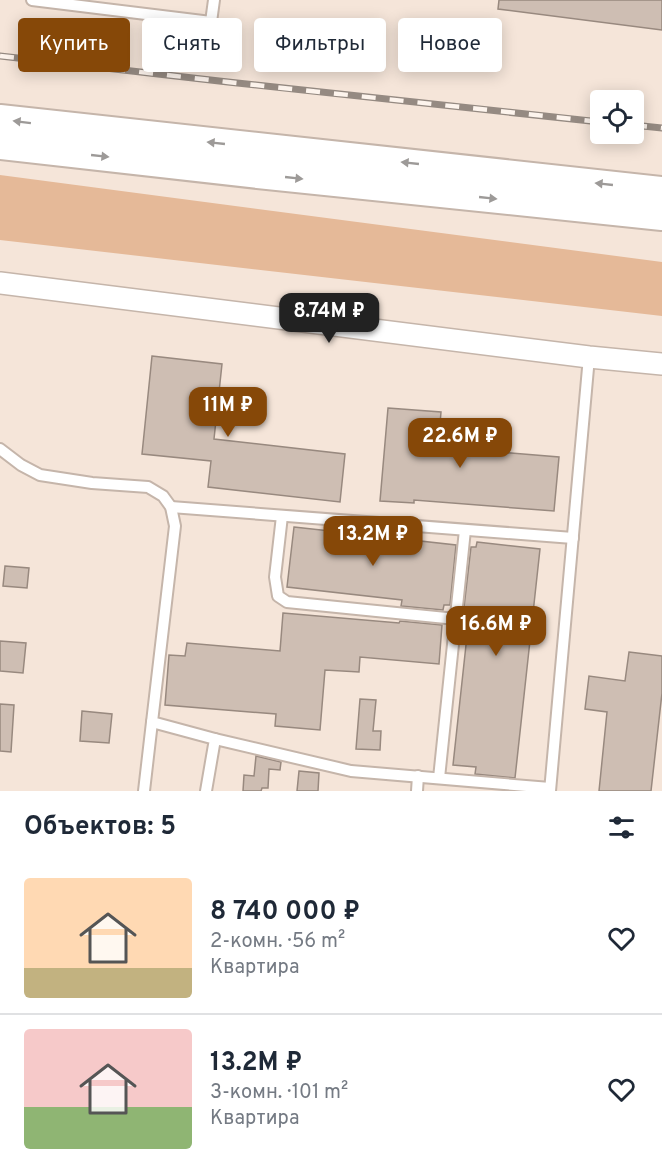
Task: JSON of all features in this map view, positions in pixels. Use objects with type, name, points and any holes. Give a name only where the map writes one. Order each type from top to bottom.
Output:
[{"type":"main road","points":[[0,119],[662,191]]},
{"type":"main road","points":[[0,145],[270,176],[662,216]]},
{"type":"street","points":[[0,283],[589,357],[662,364]]},
{"type":"lane","points":[[32,0],[211,22],[214,0]]},
{"type":"lane","points":[[152,722],[351,771],[550,789],[589,357]]},
{"type":"lane","points":[[0,449],[40,476],[148,487],[163,495],[171,507],[175,526],[144,791]]},
{"type":"lane","points":[[171,507],[573,538]]},
{"type":"lane","points":[[282,516],[274,577],[278,596],[287,602],[456,619]]},
{"type":"lane","points":[[439,778],[465,530]]},
{"type":"lane","points":[[206,791],[215,739]]},
{"type":"lane","points":[[417,791],[418,776]]},
{"type":"shaded area","points":[[0,175],[662,262],[662,316],[0,240]]},
{"type":"building","points":[[499,0],[662,0],[662,30],[498,9]]},
{"type":"building","points":[[152,356],[222,364],[214,439],[345,454],[340,502],[208,487],[211,461],[142,454]]},
{"type":"building","points":[[388,408],[441,412],[438,447],[559,457],[554,511],[414,500],[414,503],[380,501]]},
{"type":"building","points":[[294,527],[456,545],[450,605],[444,605],[443,610],[401,606],[402,600],[287,587]]},
{"type":"building","points":[[477,542],[540,549],[515,778],[475,774],[476,767],[453,765],[470,608],[464,607],[471,547],[476,547]]},
{"type":"building","points":[[5,566],[29,568],[27,588],[3,586]]},
{"type":"building","points":[[283,613],[442,625],[439,664],[360,657],[359,672],[325,670],[320,730],[275,726],[276,714],[165,705],[169,655],[185,656],[187,643],[280,651]]},
{"type":"building","points":[[0,641],[26,643],[23,673],[0,671]]},
{"type":"building","points":[[629,652],[662,656],[662,693],[651,791],[599,791],[607,712],[585,709],[589,676],[625,681]]},
{"type":"building","points":[[360,699],[376,700],[373,731],[381,731],[380,750],[356,749]]},
{"type":"building","points":[[0,704],[14,705],[11,752],[0,751]]},
{"type":"building","points":[[82,711],[112,714],[109,743],[80,741]]},
{"type":"building","points":[[256,756],[281,762],[280,770],[269,769],[268,788],[262,788],[261,791],[243,791],[244,775],[254,776]]},
{"type":"building","points":[[299,771],[319,773],[318,791],[297,791]]},
{"type":"railway","points":[[0,56],[590,121]]},
{"type":"railway","points":[[644,126],[662,128]]}]
